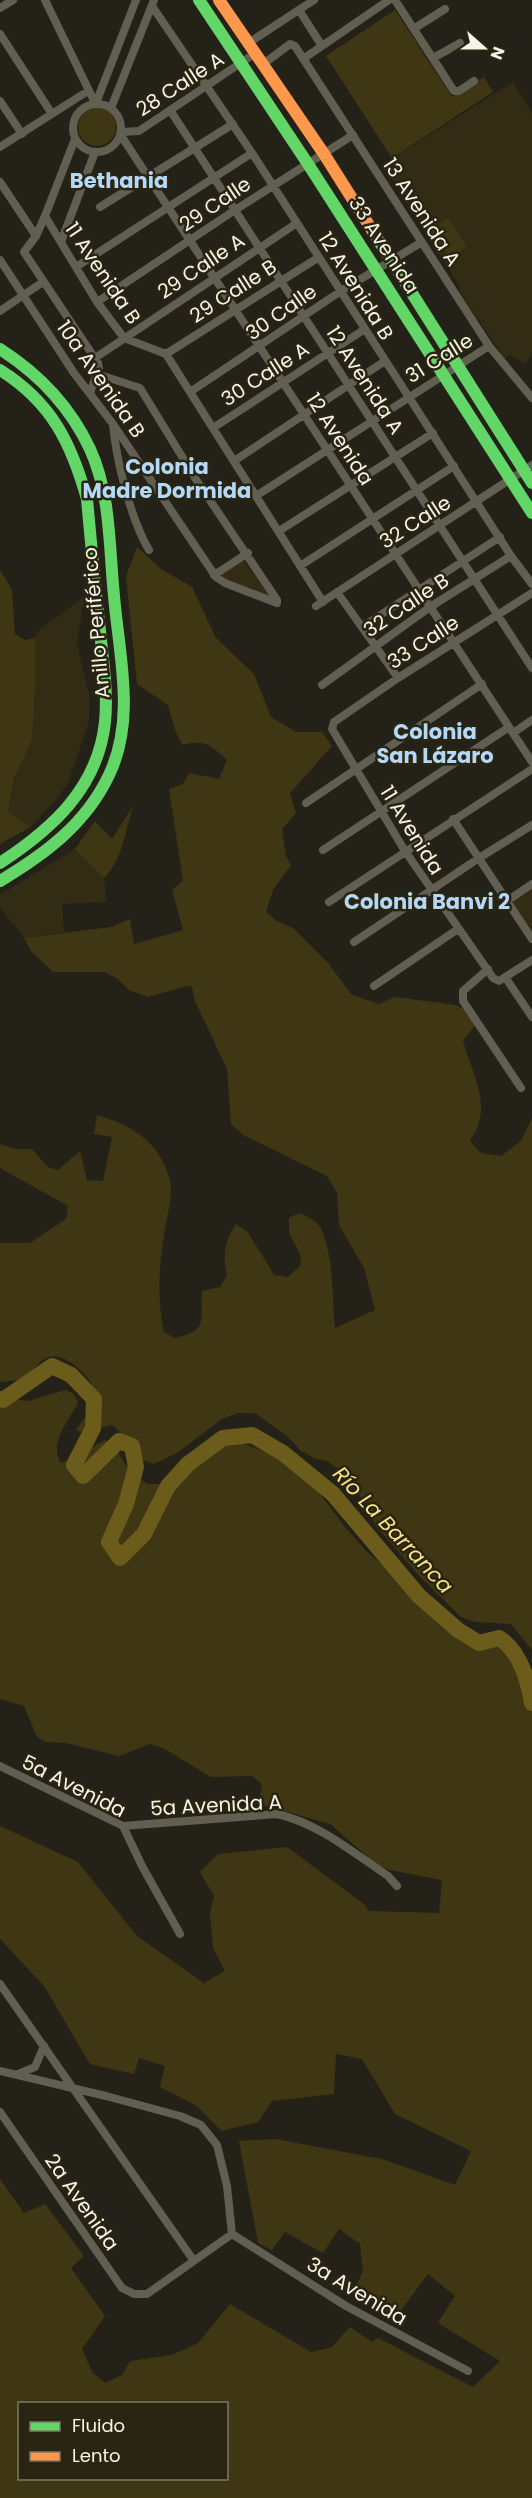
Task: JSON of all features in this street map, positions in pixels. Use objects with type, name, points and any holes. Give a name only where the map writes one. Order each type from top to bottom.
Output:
[{"type":"main road","name":"33 Avenida","points":[[199,0],[308,164],[532,513]]},
{"type":"main road","name":"33 Avenida","points":[[219,0],[324,154],[392,259],[457,366],[528,468],[532,483]]},
{"type":"main road","name":"Anillo Periférico","points":[[0,349],[38,376],[56,394],[76,422],[91,450],[104,498],[124,698],[121,738],[116,757],[109,777],[93,805],[68,835],[55,846],[0,881]]},
{"type":"main road","name":"Anillo Periférico","points":[[0,370],[21,383],[60,425],[80,469],[87,499],[106,696],[102,741],[88,779],[75,800],[59,820],[40,836],[0,863]]},
{"type":"street","points":[[0,8],[13,0]]},
{"type":"street","points":[[45,0],[95,103]]},
{"type":"street","points":[[95,103],[136,0]]},
{"type":"street","name":"28 Calle A","points":[[121,133],[139,130],[241,63],[251,49],[314,0]]},
{"type":"street","points":[[303,59],[388,0]]},
{"type":"street","points":[[395,0],[454,91],[459,91],[474,81]]},
{"type":"street","points":[[111,108],[153,3]]},
{"type":"street","name":"12 Avenida B","points":[[153,3],[385,362],[532,584]]},
{"type":"street","points":[[415,28],[445,9]]},
{"type":"street","points":[[296,12],[322,46]]},
{"type":"street","points":[[0,34],[52,114]]},
{"type":"street","points":[[433,58],[460,43]]},
{"type":"street","name":"13 Avenida A","points":[[262,65],[292,44],[489,346],[532,398]]},
{"type":"street","points":[[0,147],[88,92]]},
{"type":"street","points":[[0,101],[22,134]]},
{"type":"street","points":[[95,103],[111,108],[120,118],[121,133],[111,148],[95,152],[84,149],[75,139],[72,127],[76,115],[83,107],[95,103]]},
{"type":"street","points":[[65,106],[76,115]]},
{"type":"street","name":"12 Avenida A","points":[[170,110],[532,668]]},
{"type":"street","points":[[100,207],[233,124]]},
{"type":"street","name":"12 Avenida","points":[[121,133],[532,762]]},
{"type":"street","name":"29 Calle","points":[[97,302],[353,135]]},
{"type":"street","points":[[75,139],[36,236],[24,252],[95,358],[99,368],[90,393]]},
{"type":"street","points":[[61,242],[95,152]]},
{"type":"street","points":[[76,267],[252,153]]},
{"type":"street","points":[[0,182],[36,236]]},
{"type":"street","name":"11 Avenida B","points":[[45,216],[97,302],[124,338],[166,354]]},
{"type":"street","name":"29 Calle A","points":[[95,358],[297,223]]},
{"type":"street","name":"30 Calle","points":[[190,392],[341,291],[422,242]]},
{"type":"street","name":"29 Calle B","points":[[166,354],[319,257]]},
{"type":"street","name":"10a Avenida B","points":[[0,260],[214,575],[225,583],[274,603],[278,602],[248,553]]},
{"type":"street","points":[[0,311],[43,282]]},
{"type":"street","name":"30 Calle A","points":[[213,428],[365,329]]},
{"type":"street","name":"31 Calle","points":[[256,496],[489,346]]},
{"type":"street","points":[[166,354],[300,566],[454,466]]},
{"type":"street","points":[[234,461],[385,362]]},
{"type":"street","points":[[97,374],[140,388],[197,481],[248,553],[214,575]]},
{"type":"street","points":[[113,424],[115,444],[135,521],[149,550]]},
{"type":"street","points":[[279,531],[433,433]]},
{"type":"street","name":"32 Calle","points":[[300,566],[320,604],[528,468]]},
{"type":"street","points":[[362,627],[500,537]]},
{"type":"street","name":"32 Calle B","points":[[322,685],[430,607],[512,556]]},
{"type":"street","points":[[337,592],[398,678]]},
{"type":"street","name":"33 Calle","points":[[334,722],[398,678],[532,593]]},
{"type":"street","points":[[306,803],[482,684]]},
{"type":"street","points":[[323,850],[381,810],[511,730],[532,720]]},
{"type":"street","name":"11 Avenida","points":[[334,722],[333,733],[431,891],[495,980],[505,977]]},
{"type":"street","points":[[328,902],[532,769]]},
{"type":"street","points":[[453,819],[532,939]]},
{"type":"street","points":[[354,942],[532,825]]},
{"type":"street","points":[[507,901],[532,884]]},
{"type":"street","points":[[374,986],[458,929]]},
{"type":"street","points":[[532,960],[505,977],[532,1017]]},
{"type":"street","points":[[488,969],[463,991],[463,1001],[521,1088]]},
{"type":"street","name":"5a Avenida","points":[[0,1767],[123,1826],[142,1866],[180,1934]]},
{"type":"street","name":"5a Avenida A","points":[[123,1826],[277,1814],[305,1821],[320,1829],[388,1876],[397,1886]]},
{"type":"street","points":[[0,1984],[44,2046],[74,2089],[194,2261],[232,2234],[227,2186],[218,2145],[201,2125],[180,2116],[74,2089],[18,2074],[0,2071]]},
{"type":"street","points":[[18,2074],[34,2067],[44,2046]]},
{"type":"street","name":"2a Avenida","points":[[0,2112],[122,2288],[134,2294],[147,2294],[194,2261]]},
{"type":"street","name":"3a Avenida","points":[[232,2234],[346,2306],[468,2372]]},
{"type":"shaded area","points":[[395,10],[452,97],[484,77],[493,92],[392,158],[326,56]]},
{"type":"shaded area","points":[[513,82],[532,113],[532,353],[526,364],[510,355],[505,359],[459,291],[461,288],[383,164]]},
{"type":"shaded area","points":[[97,108],[111,113],[116,127],[111,141],[97,146],[83,141],[78,127],[83,113]]},
{"type":"shaded area","points":[[448,218],[467,246],[451,258],[430,231]]},
{"type":"shaded area","points":[[137,547],[161,569],[192,587],[216,638],[254,674],[271,717],[296,732],[322,732],[332,746],[290,793],[296,813],[282,829],[286,856],[291,865],[273,890],[266,912],[277,921],[293,928],[328,963],[352,995],[379,1004],[395,997],[455,1005],[474,1012],[477,1023],[463,1041],[476,1079],[481,1104],[477,1128],[470,1141],[481,1153],[501,1156],[521,1141],[532,1118],[532,1650],[511,1624],[475,1622],[461,1617],[422,1579],[375,1525],[366,1504],[340,1470],[327,1461],[316,1459],[300,1450],[287,1436],[255,1413],[238,1413],[222,1419],[177,1453],[154,1464],[143,1460],[128,1439],[112,1425],[89,1432],[76,1430],[92,1407],[95,1394],[85,1375],[72,1363],[58,1357],[51,1357],[39,1363],[28,1379],[0,1382],[0,1243],[30,1243],[66,1219],[68,1206],[0,1168],[0,1144],[16,1149],[32,1149],[48,1167],[58,1170],[80,1151],[87,1180],[103,1181],[112,1137],[94,1134],[97,1115],[133,1130],[152,1145],[165,1166],[170,1180],[170,1199],[160,1271],[160,1308],[164,1332],[175,1338],[198,1328],[202,1317],[202,1291],[220,1287],[227,1275],[226,1249],[229,1236],[236,1224],[248,1232],[274,1275],[288,1277],[300,1266],[301,1256],[289,1233],[289,1218],[299,1213],[310,1218],[319,1226],[327,1244],[335,1328],[375,1310],[364,1268],[339,1225],[337,1193],[327,1176],[243,1135],[231,1124],[227,1069],[195,1001],[192,987],[187,986],[148,997],[129,990],[118,979],[105,972],[53,972],[31,951],[24,938],[111,927],[130,919],[134,944],[183,930],[172,890],[183,881],[169,789],[183,784],[189,773],[219,779],[227,760],[216,750],[202,743],[182,745],[168,705],[137,684],[126,576]]},
{"type":"shaded area","points":[[242,558],[273,600],[223,583],[217,574]]},
{"type":"shaded area","points":[[0,570],[12,589],[15,634],[25,640],[35,638],[35,692],[32,740],[14,779],[8,812],[31,827],[0,844]]},
{"type":"shaded area","points":[[84,597],[77,644],[90,699],[89,722],[68,783],[31,827],[8,812],[14,779],[32,740],[35,638],[38,631]]},
{"type":"shaded area","points":[[133,806],[119,854],[104,878],[75,849],[95,821],[112,839]]},
{"type":"shaded area","points":[[75,849],[104,878],[107,902],[62,904],[64,932],[24,938],[0,908],[0,895]]},
{"type":"shaded area","points":[[532,889],[532,933],[512,902]]},
{"type":"shaded area","points":[[65,1390],[73,1393],[78,1402],[58,1440],[58,1455],[61,1463],[105,1440],[113,1446],[134,1476],[148,1484],[163,1484],[204,1454],[236,1441],[269,1453],[308,1478],[368,1553],[391,1571],[440,1620],[461,1637],[484,1636],[499,1643],[520,1672],[522,1690],[532,1703],[532,2498],[0,2498],[0,2179],[24,2213],[45,2204],[84,2256],[71,2268],[105,2316],[82,2349],[92,2372],[105,2383],[122,2375],[130,2361],[172,2355],[198,2343],[230,2304],[311,2352],[332,2347],[350,2327],[372,2342],[378,2338],[473,2387],[500,2361],[438,2323],[455,2296],[428,2274],[396,2317],[354,2290],[363,2271],[360,2244],[339,2229],[323,2253],[285,2232],[272,2250],[258,2243],[239,2141],[275,2139],[382,2159],[455,2185],[471,2151],[395,2114],[362,2059],[336,2054],[334,2094],[272,2101],[258,2122],[221,2131],[197,2106],[160,2087],[165,2066],[139,2058],[134,2074],[90,2064],[44,1986],[0,1939],[0,1826],[78,1862],[137,1936],[204,1983],[225,1971],[213,1948],[210,1913],[214,1896],[200,1872],[218,1854],[287,1847],[365,1905],[369,1911],[439,1913],[442,1880],[390,1870],[377,1865],[330,1824],[259,1804],[262,1784],[252,1776],[211,1777],[163,1748],[150,1744],[119,1756],[66,1743],[46,1742],[37,1737],[24,1706],[0,1699],[0,1398],[28,1401]]},
{"type":"waterway","name":"Río La Barranca","points":[[0,1399],[3,1400],[52,1366],[71,1375],[94,1399],[93,1428],[74,1465],[83,1476],[119,1441],[132,1446],[136,1467],[126,1504],[109,1542],[120,1558],[144,1534],[168,1486],[188,1464],[223,1438],[252,1435],[283,1453],[333,1494],[419,1596],[458,1630],[479,1643],[499,1638],[506,1644],[522,1666],[532,1703]]},
{"type":"traffic: fast","points":[[199,0],[308,164],[532,513]]},
{"type":"traffic: fast","points":[[377,238],[532,483]]},
{"type":"traffic: fast","points":[[0,349],[28,369],[63,405],[82,433],[97,467],[106,503],[124,687],[122,732],[117,754],[100,793],[63,836],[33,860],[0,881]]},
{"type":"traffic: fast","points":[[0,370],[18,382],[46,410],[66,442],[81,478],[87,499],[106,699],[101,746],[82,787],[54,821],[0,863]]},
{"type":"traffic: slow","points":[[219,0],[324,154],[377,238]]},
{"type":"district","name":"Bethania","points":[[119,181]]},
{"type":"district","name":"Colonia Madre Dormida","points":[[167,479]]},
{"type":"district","name":"Colonia San Lázaro","points":[[435,744]]},
{"type":"district","name":"Colonia Banvi 2","points":[[427,902]]}]
